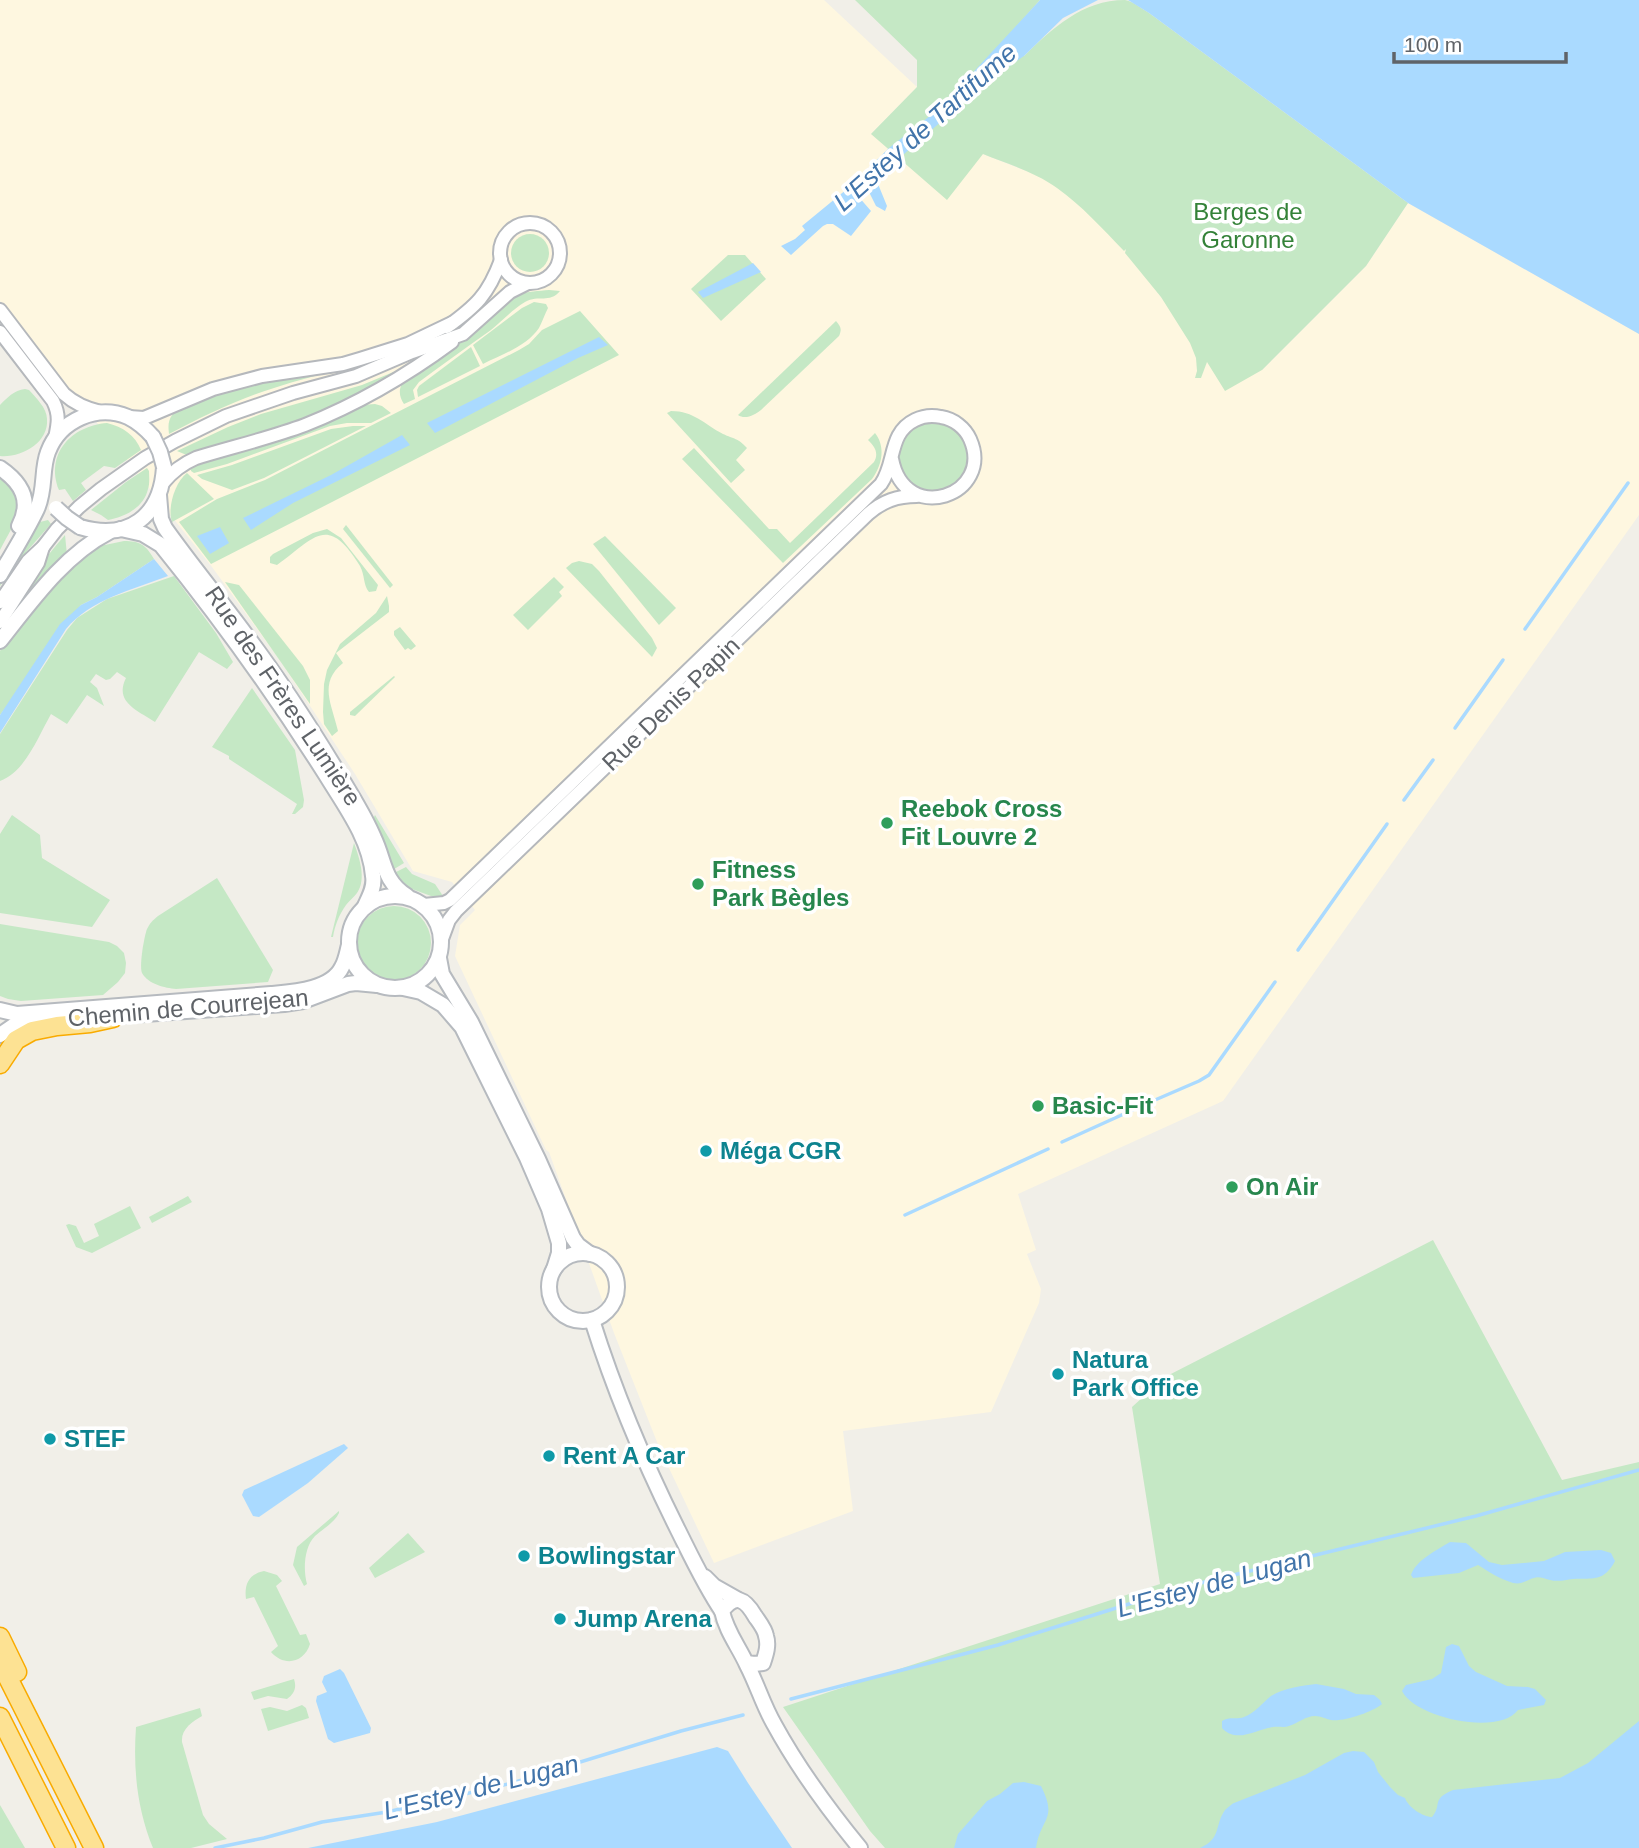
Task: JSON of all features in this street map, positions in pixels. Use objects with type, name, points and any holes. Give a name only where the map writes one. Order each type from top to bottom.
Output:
[{"type":"highway","points":[[0,1064],[16,1040],[32,1031],[113,1018]]},
{"type":"highway","points":[[0,1637],[21,1680],[36,1732]]},
{"type":"highway","points":[[0,1662],[94,1848]]},
{"type":"highway","points":[[0,1717],[66,1848]]},
{"type":"main road","points":[[0,575],[37,510],[42,496],[48,453],[63,429],[75,420],[102,412],[115,413],[142,426],[153,438],[164,467],[161,489],[146,516],[136,523],[96,538],[75,555],[0,641]]},
{"type":"main road","points":[[0,468],[18,483],[25,505],[21,523],[0,560]]},
{"type":"main road","points":[[45,480],[56,508],[67,519],[94,531],[115,531]]},
{"type":"main road","name":"Rue des Frères Lumière","points":[[161,489],[161,519],[165,528],[250,641],[317,739],[367,822],[390,881],[407,896]]},
{"type":"main road","name":"Rue des Frères Lumière","points":[[115,531],[143,534],[161,545],[260,676],[310,749],[352,818],[369,856],[373,883],[365,906]]},
{"type":"main road","points":[[389,896],[407,896],[424,905],[439,926],[442,939],[434,969],[425,978],[403,988],[390,989],[366,979],[351,958],[350,931],[356,917],[365,906],[389,896]]},
{"type":"main road","name":"Chemin de Courrejean","points":[[0,1010],[17,1014],[301,990],[320,985],[334,977],[343,965],[349,945]]},
{"type":"main road","points":[[403,988],[421,992],[453,1014],[527,1158],[549,1209],[559,1243],[559,1254],[549,1288],[555,1307],[562,1315],[582,1321],[602,1315],[610,1308],[617,1291],[613,1272],[600,1258],[590,1254],[573,1238],[471,1022],[442,974],[439,958]]},
{"type":"main road","name":"Chemin de Courrejean","points":[[0,1035],[22,1023],[284,1004],[303,1001],[348,984],[377,985]]},
{"type":"main road","points":[[554,1269],[570,1256],[590,1254]]},
{"type":"main road","points":[[592,1320],[615,1392],[648,1470],[705,1586],[722,1611],[760,1696],[774,1723],[833,1815],[860,1848]]},
{"type":"main road","points":[[699,1572],[714,1586],[751,1608],[767,1637],[760,1696]]},
{"type":"main road","points":[[722,1611],[737,1599]]},
{"type":"main road","points":[[747,1663],[763,1663]]},
{"type":"street","points":[[529,223],[551,231],[559,247],[560,256],[557,265],[545,279],[528,283],[519,281],[505,269],[500,250],[506,234],[529,223]]},
{"type":"street","points":[[412,352],[470,310],[491,285],[501,260]]},
{"type":"street","points":[[161,489],[171,473],[186,462],[277,434],[342,410],[421,365],[463,334],[510,292],[528,283]]},
{"type":"street","points":[[0,310],[64,394],[86,409],[102,412]]},
{"type":"street","points":[[129,418],[145,418],[213,389],[262,376],[360,359],[408,344],[452,323]]},
{"type":"street","points":[[0,332],[53,401],[59,423],[54,440]]},
{"type":"street","points":[[0,601],[28,561],[57,528],[101,489],[134,465],[226,416],[263,402],[356,376],[463,334]]},
{"type":"street","points":[[935,416],[948,418],[968,435],[974,460],[967,481],[959,489],[950,495],[930,498],[909,491],[900,482],[892,459],[896,439],[902,429],[922,417],[935,416]]},
{"type":"street","name":"Rue Denis Papin","points":[[424,905],[450,900],[881,484],[888,475],[892,459]]},
{"type":"street","name":"Rue Denis Papin","points":[[442,939],[449,920],[456,911],[868,513],[892,499],[920,496]]},
{"type":"street","points":[[0,622],[38,563],[43,547]]},
{"type":"shaded area","points":[[0,0],[824,0],[917,87],[871,134],[983,154],[1039,176],[1065,191],[1118,240],[1189,334],[1262,370],[1366,266],[1408,203],[1639,334],[1639,515],[1223,1101],[1018,1194],[1036,1250],[1027,1254],[1041,1289],[1039,1303],[991,1412],[843,1431],[853,1511],[714,1563],[659,1447],[614,1333],[549,1152],[455,956],[460,925],[475,910],[452,882],[413,871],[355,774],[279,659],[212,567],[0,301]]},
{"type":"green space","name":"Berges de Garonne","points":[[855,0],[1040,0],[1008,36],[1024,56],[1057,26],[1082,11],[1109,1],[1125,0],[1134,3],[1408,203],[1366,266],[1262,370],[1225,391],[1207,362],[1201,378],[1195,378],[1196,358],[1190,343],[1161,297],[1125,253],[1126,249],[1124,251],[1083,210],[1049,182],[983,154],[947,200],[871,134],[917,87],[917,60]]},
{"type":"green space","points":[[530,234],[543,240],[549,253],[543,266],[530,272],[517,266],[511,253],[517,240]]},
{"type":"green space","points":[[728,255],[745,255],[766,279],[721,321],[691,289]]},
{"type":"green space","points":[[560,291],[552,297],[530,300],[521,305],[419,382],[413,390],[415,399],[404,404],[400,394],[402,384],[415,371],[477,330],[512,298],[525,293]]},
{"type":"green space","points":[[534,302],[546,304],[548,308],[539,328],[528,340],[483,364],[473,345]]},
{"type":"green space","points":[[580,311],[619,355],[211,564],[179,522],[217,499],[265,480],[519,350],[542,330]]},
{"type":"green space","points":[[836,321],[841,328],[839,336],[761,410],[747,417],[738,415]]},
{"type":"green space","points":[[471,347],[480,366],[418,397],[419,386]]},
{"type":"green space","points":[[343,368],[247,397],[169,434],[169,423],[173,414],[229,390],[254,382]]},
{"type":"green space","points":[[403,368],[382,383],[293,425],[189,456],[177,451],[261,414],[362,385]]},
{"type":"green space","points":[[29,390],[43,407],[47,415],[46,428],[39,442],[25,452],[0,456],[0,405],[14,393]]},
{"type":"green space","points":[[375,404],[391,413],[371,423],[330,426],[227,464],[194,473],[191,471],[190,465],[361,405]]},
{"type":"green space","points":[[671,411],[693,416],[741,442],[747,448],[736,460],[745,470],[731,483],[667,413]]},
{"type":"green space","points":[[934,422],[953,428],[963,438],[969,457],[963,476],[953,486],[934,492],[915,486],[905,476],[899,457],[905,438],[915,428]]},
{"type":"green space","points":[[107,423],[128,432],[141,450],[115,468],[104,466],[81,483],[86,490],[73,501],[65,489],[59,490],[56,465],[59,454],[72,436],[94,425]]},
{"type":"green space","points":[[366,426],[264,478],[232,490],[197,475],[331,429]]},
{"type":"green space","points":[[875,433],[882,450],[872,479],[783,563],[682,459],[694,448],[769,529],[777,529],[790,543],[874,462],[876,450],[868,440]]},
{"type":"green space","points":[[147,468],[149,487],[138,506],[120,517],[108,520],[91,510],[126,482]]},
{"type":"green space","points":[[187,473],[214,499],[172,522],[173,496],[179,482]]},
{"type":"green space","points":[[0,477],[10,485],[19,502],[15,521],[0,550]]},
{"type":"green space","points":[[48,520],[51,524],[0,586],[36,523]]},
{"type":"green space","points":[[346,525],[393,585],[390,588],[343,529]]},
{"type":"green space","points":[[327,529],[341,538],[378,585],[376,591],[369,592],[360,566],[349,550],[329,535],[311,539],[277,565],[270,563],[273,554],[313,533]]},
{"type":"green space","points":[[65,535],[67,555],[10,621],[26,587]]},
{"type":"green space","points":[[605,536],[676,608],[659,625],[593,544]]},
{"type":"green space","points":[[124,541],[142,545],[154,559],[81,605],[0,715],[0,651],[4,645],[74,563],[77,564],[100,546]]},
{"type":"green space","points":[[579,561],[592,564],[599,571],[652,638],[657,648],[652,657],[566,568]]},
{"type":"green space","points":[[174,576],[216,633],[233,662],[227,669],[199,652],[155,722],[129,705],[125,699],[123,686],[126,678],[117,672],[106,680],[96,674],[90,682],[97,688],[104,706],[87,695],[67,724],[51,714],[24,762],[0,781],[0,734],[77,618],[107,599]]},
{"type":"green space","points":[[554,577],[564,587],[559,592],[562,596],[528,630],[513,615]]},
{"type":"green space","points":[[225,582],[239,585],[303,666],[310,680],[310,704]]},
{"type":"green space","points":[[387,596],[389,612],[336,653],[343,663],[335,671],[329,686],[330,703],[338,731],[332,736],[324,724],[323,712],[327,670],[340,644],[376,613]]},
{"type":"green space","points":[[400,627],[416,646],[411,650],[405,650],[394,635],[394,631]]},
{"type":"green space","points":[[394,676],[355,716],[350,715],[350,712]]},
{"type":"green space","points":[[252,688],[295,750],[304,800],[303,807],[295,814],[292,814],[297,804],[212,747]]},
{"type":"green space","points":[[12,815],[40,835],[42,858],[110,900],[92,927],[0,913],[0,834]]},
{"type":"green space","points":[[375,815],[404,863],[391,871],[372,821]]},
{"type":"green space","points":[[354,843],[361,868],[360,887],[341,913],[331,937]]},
{"type":"green space","points":[[406,867],[412,874],[435,884],[443,896],[431,896],[401,885],[392,874]]},
{"type":"green space","points":[[217,878],[273,970],[268,982],[176,989],[152,983],[142,973],[141,964],[149,925],[158,916]]},
{"type":"green space","points":[[387,906],[401,906],[415,912],[425,922],[431,943],[429,957],[415,974],[401,980],[387,980],[373,974],[363,964],[357,950],[357,936],[363,922],[373,912]]},
{"type":"green space","points":[[0,924],[109,942],[124,953],[125,973],[103,995],[21,1001],[0,996]]},
{"type":"green space","points":[[188,1196],[192,1202],[152,1223],[149,1217]]},
{"type":"green space","points":[[130,1206],[141,1228],[92,1253],[76,1247],[66,1225],[76,1226],[84,1243],[99,1236],[94,1224]]},
{"type":"green space","points":[[1433,1240],[1562,1480],[1639,1462],[1639,1848],[885,1848],[870,1831],[783,1707],[1160,1584],[1132,1407],[1165,1377]]},
{"type":"green space","points":[[339,1511],[334,1520],[311,1541],[305,1566],[307,1584],[304,1586],[293,1565],[297,1547]]},
{"type":"green space","points":[[408,1533],[425,1552],[375,1578],[369,1568]]},
{"type":"green space","points":[[264,1571],[277,1575],[282,1581],[276,1586],[300,1635],[306,1634],[310,1644],[303,1655],[293,1661],[282,1660],[271,1652],[278,1646],[254,1597],[246,1599],[249,1580]]},
{"type":"green space","points":[[294,1679],[294,1690],[287,1699],[268,1696],[254,1700],[251,1692]]},
{"type":"green space","points":[[302,1705],[309,1718],[268,1731],[261,1709],[270,1707],[287,1711]]},
{"type":"green space","points":[[200,1708],[202,1716],[185,1730],[182,1742],[203,1815],[209,1824],[227,1839],[191,1848],[153,1848],[137,1789],[136,1727]]},
{"type":"green space","points":[[0,1805],[25,1848],[0,1848]]},
{"type":"water","name":"L'Estey de Tartifume","points":[[1040,0],[1098,0],[1063,18],[1024,56],[984,84],[879,176],[878,184],[887,206],[885,211],[876,206],[867,188],[858,196],[871,211],[851,236],[833,224],[827,224],[791,255],[781,246],[795,239],[805,230],[802,226],[847,189],[889,148],[940,108]]},
{"type":"water","points":[[1128,0],[1639,0],[1639,334],[1408,203]]},
{"type":"water","points":[[753,263],[761,272],[703,298],[698,292]]},
{"type":"water","points":[[599,337],[608,345],[435,433],[427,423]]},
{"type":"water","points":[[402,435],[410,445],[293,503],[251,530],[243,518],[331,475]]},
{"type":"water","points":[[220,527],[229,543],[210,554],[197,536]]},
{"type":"water","points":[[154,559],[168,576],[113,596],[76,619],[66,629],[0,733],[0,715],[60,624],[81,605]]},
{"type":"water","points":[[344,1444],[348,1448],[308,1483],[259,1517],[253,1516],[242,1495],[244,1490]]},
{"type":"water","points":[[1450,1542],[1466,1543],[1489,1562],[1502,1565],[1544,1561],[1565,1552],[1601,1550],[1611,1553],[1615,1561],[1607,1573],[1592,1578],[1556,1581],[1538,1577],[1516,1583],[1478,1565],[1459,1573],[1413,1578],[1411,1575],[1417,1565]]},
{"type":"water","points":[[1452,1644],[1459,1646],[1469,1666],[1476,1672],[1507,1686],[1535,1689],[1546,1700],[1544,1705],[1518,1710],[1508,1718],[1494,1722],[1476,1723],[1439,1716],[1410,1701],[1402,1691],[1406,1685],[1432,1679],[1441,1673],[1446,1647]]},
{"type":"water","points":[[340,1669],[371,1728],[370,1733],[334,1743],[328,1739],[316,1701],[317,1696],[327,1692],[322,1682],[324,1676]]},
{"type":"water","points":[[1316,1684],[1356,1694],[1374,1695],[1382,1704],[1350,1718],[1331,1720],[1312,1716],[1287,1727],[1273,1727],[1247,1734],[1234,1735],[1222,1728],[1222,1721],[1248,1715],[1276,1693]]},
{"type":"water","points":[[1639,1721],[1639,1848],[1200,1848],[1215,1836],[1225,1810],[1233,1803],[1305,1775],[1344,1753],[1364,1752],[1398,1795],[1405,1798],[1416,1811],[1432,1817],[1439,1800],[1453,1790],[1560,1778],[1588,1763]]},
{"type":"water","points":[[717,1747],[728,1751],[792,1848],[308,1848],[437,1822]]},
{"type":"water","points":[[1024,1782],[1041,1786],[1048,1806],[1047,1818],[1036,1848],[954,1848],[958,1834],[987,1801],[1013,1783]]},
{"type":"waterway","points":[[1525,629],[1628,483]]},
{"type":"waterway","points":[[1455,728],[1503,660]]},
{"type":"waterway","points":[[1404,800],[1433,760]]},
{"type":"waterway","points":[[1298,950],[1387,824]]},
{"type":"waterway","points":[[1155,1100],[1209,1075],[1275,982]]},
{"type":"waterway","points":[[1062,1142],[1137,1108]]},
{"type":"waterway","points":[[905,1215],[1048,1149]]},
{"type":"waterway","name":"L'Estey de Lugan","points":[[791,1699],[998,1645],[1180,1588],[1476,1516],[1639,1470]]},
{"type":"waterway","name":"L'Estey de Lugan","points":[[215,1848],[322,1822],[387,1812],[512,1783],[681,1731],[743,1715]]},
{"type":"place","name":"Reebok Cross Fit Louvre 2","points":[[887,823]]},
{"type":"place","name":"Fitness Park Bègles","points":[[698,884]]},
{"type":"place","name":"Basic-Fit","points":[[1038,1106]]},
{"type":"place","name":"Méga CGR","points":[[706,1151]]},
{"type":"place","name":"On Air","points":[[1232,1187]]},
{"type":"place","name":"Natura Park Office","points":[[1058,1374]]},
{"type":"place","name":"STEF","points":[[50,1439]]},
{"type":"place","name":"Rent A Car","points":[[549,1456]]},
{"type":"place","name":"Bowlingstar","points":[[524,1556]]},
{"type":"place","name":"Jump Arena","points":[[560,1619]]}]
